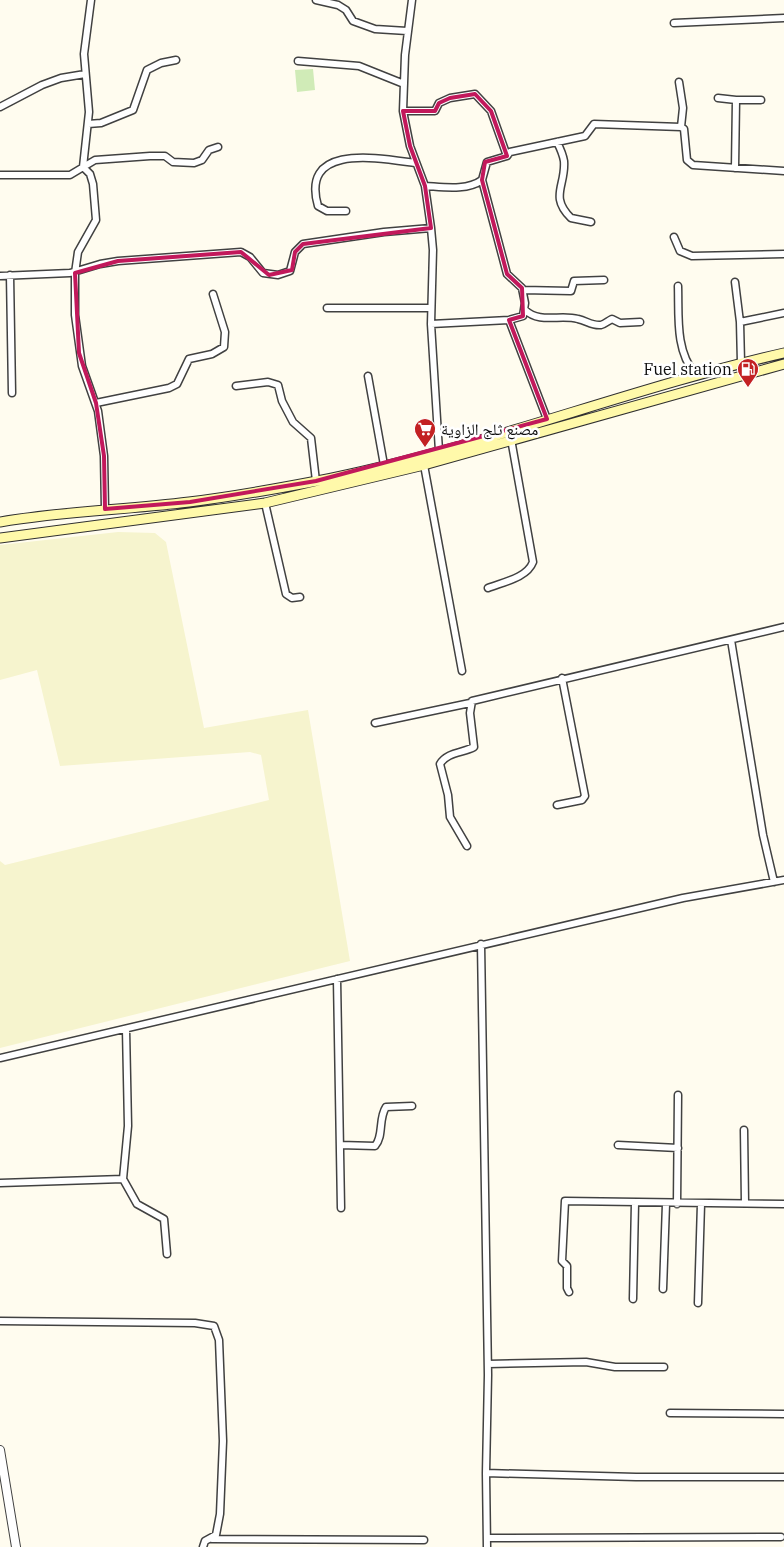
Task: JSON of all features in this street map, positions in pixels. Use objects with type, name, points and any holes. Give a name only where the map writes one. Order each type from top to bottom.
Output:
[{"type":"main road","points":[[0,522],[105,509],[190,502],[316,481],[439,451],[695,374],[784,353]]},
{"type":"main road","points":[[0,538],[264,503],[424,465],[511,439],[784,364]]},
{"type":"street","points":[[91,0],[84,54],[89,99],[83,166],[90,174],[93,184],[96,220],[81,245],[75,273],[75,315],[79,353],[96,402],[104,456],[105,509]]},
{"type":"street","points":[[316,0],[338,5],[346,10],[353,21],[375,29],[407,31]]},
{"type":"street","points":[[412,0],[407,31],[403,111],[405,128],[415,163],[425,186],[431,228],[433,250],[431,324],[439,451]]},
{"type":"street","points":[[674,23],[784,18]]},
{"type":"street","points":[[88,124],[101,123],[133,110],[147,70],[161,63],[176,60]]},
{"type":"street","points":[[298,61],[359,66],[404,84]]},
{"type":"street","points":[[0,107],[42,85],[61,78],[85,74]]},
{"type":"street","points":[[679,82],[683,108],[681,126],[684,130],[687,160],[690,164],[784,171]]},
{"type":"street","points":[[403,111],[435,111],[438,103],[450,98],[475,94],[491,110],[507,156]]},
{"type":"street","points":[[718,98],[762,100]]},
{"type":"street","points":[[735,168],[737,145],[736,100]]},
{"type":"street","points":[[431,324],[509,320],[523,316],[525,310],[523,290],[520,283],[507,274],[482,180],[485,163],[507,156],[510,152],[588,135],[594,124],[681,126]]},
{"type":"street","points":[[557,142],[564,161],[558,198],[571,218],[591,222]]},
{"type":"street","points":[[0,175],[70,175],[95,160],[157,156],[165,156],[179,164],[194,163],[202,160],[209,150],[218,147]]},
{"type":"street","points":[[346,211],[328,211],[318,206],[315,190],[316,177],[319,171],[338,161],[353,157],[415,163]]},
{"type":"street","points":[[425,186],[461,187],[482,180]]},
{"type":"street","points":[[0,276],[75,273],[100,264],[118,261],[241,252],[250,256],[263,273],[278,275],[290,271],[295,252],[303,244],[384,232],[431,228]]},
{"type":"street","points":[[674,238],[678,240],[680,251],[692,256],[784,254]]},
{"type":"street","points":[[10,275],[12,393]]},
{"type":"street","points":[[523,290],[571,291],[574,281],[604,280]]},
{"type":"street","points":[[734,282],[740,322],[741,363]]},
{"type":"street","points":[[678,286],[682,347],[685,359],[695,374]]},
{"type":"street","points":[[96,402],[169,388],[177,384],[189,358],[212,354],[224,347],[225,332],[213,294]]},
{"type":"street","points":[[327,308],[431,308]]},
{"type":"street","points":[[525,310],[530,315],[542,318],[564,317],[579,319],[590,324],[603,325],[612,319],[620,323],[640,322]]},
{"type":"street","points":[[740,322],[784,313]]},
{"type":"street","points":[[509,320],[547,419]]},
{"type":"street","points":[[368,376],[384,465]]},
{"type":"street","points":[[236,386],[268,382],[278,385],[282,401],[293,422],[311,438],[316,481]]},
{"type":"street","points":[[488,588],[524,574],[530,569],[533,562],[511,439]]},
{"type":"street","points":[[424,465],[462,671]]},
{"type":"street","points":[[264,503],[286,594],[292,598],[300,597]]},
{"type":"street","points":[[375,723],[470,703],[562,678],[731,640],[784,626]]},
{"type":"street","points":[[731,640],[763,836],[774,882]]},
{"type":"street","points":[[557,805],[582,800],[585,796],[562,678]]},
{"type":"street","points":[[467,846],[450,817],[448,794],[440,764],[443,759],[453,754],[474,747],[470,703]]},
{"type":"street","points":[[0,1058],[683,898],[784,880]]},
{"type":"street","points":[[481,944],[488,1364],[487,1547]]},
{"type":"street","points":[[337,979],[341,1208]]},
{"type":"street","points":[[126,1029],[128,1126],[123,1179],[138,1204],[164,1219],[167,1254]]},
{"type":"street","points":[[677,1204],[678,1095]]},
{"type":"street","points":[[340,1145],[375,1146],[379,1140],[381,1114],[386,1107],[412,1106]]},
{"type":"street","points":[[744,1130],[744,1204]]},
{"type":"street","points":[[618,1145],[678,1148]]},
{"type":"street","points":[[0,1183],[123,1179]]},
{"type":"street","points":[[569,1292],[567,1288],[567,1266],[562,1261],[564,1202],[784,1204]]},
{"type":"street","points":[[633,1299],[635,1203]]},
{"type":"street","points":[[663,1290],[666,1204]]},
{"type":"street","points":[[698,1303],[701,1204]]},
{"type":"street","points":[[0,1321],[195,1323],[214,1326],[219,1340],[223,1441],[220,1514],[218,1529],[212,1539]]},
{"type":"street","points":[[488,1364],[594,1362],[614,1367],[664,1368]]},
{"type":"street","points":[[670,1413],[784,1414]]},
{"type":"street","points":[[0,1450],[16,1547]]},
{"type":"street","points":[[486,1473],[636,1477],[784,1477]]},
{"type":"street","points":[[487,1538],[781,1537]]},
{"type":"street","points":[[203,1547],[205,1541],[212,1539],[424,1540]]},
{"type":"highlighted area","points":[[475,94],[491,111],[507,156],[485,162],[482,180],[507,274],[522,288],[523,316],[509,320],[547,419],[316,481],[190,502],[105,509],[104,456],[96,403],[79,353],[75,273],[118,261],[241,252],[269,275],[292,270],[295,252],[303,244],[431,228],[425,186],[410,146],[403,111],[435,111],[439,103],[450,98]]},
{"type":"shaded area","points":[[118,532],[155,533],[166,542],[204,728],[308,710],[350,961],[0,1048],[0,861],[5,865],[269,800],[261,755],[250,752],[60,766],[37,670],[0,680],[0,545]]},
{"type":"green space","points":[[313,69],[315,90],[297,92],[295,70]]},
{"type":"place","name":"Fuel station","points":[[748,388]]},
{"type":"place","name":"مصنع ثلج الزاوية","points":[[425,448]]}]
